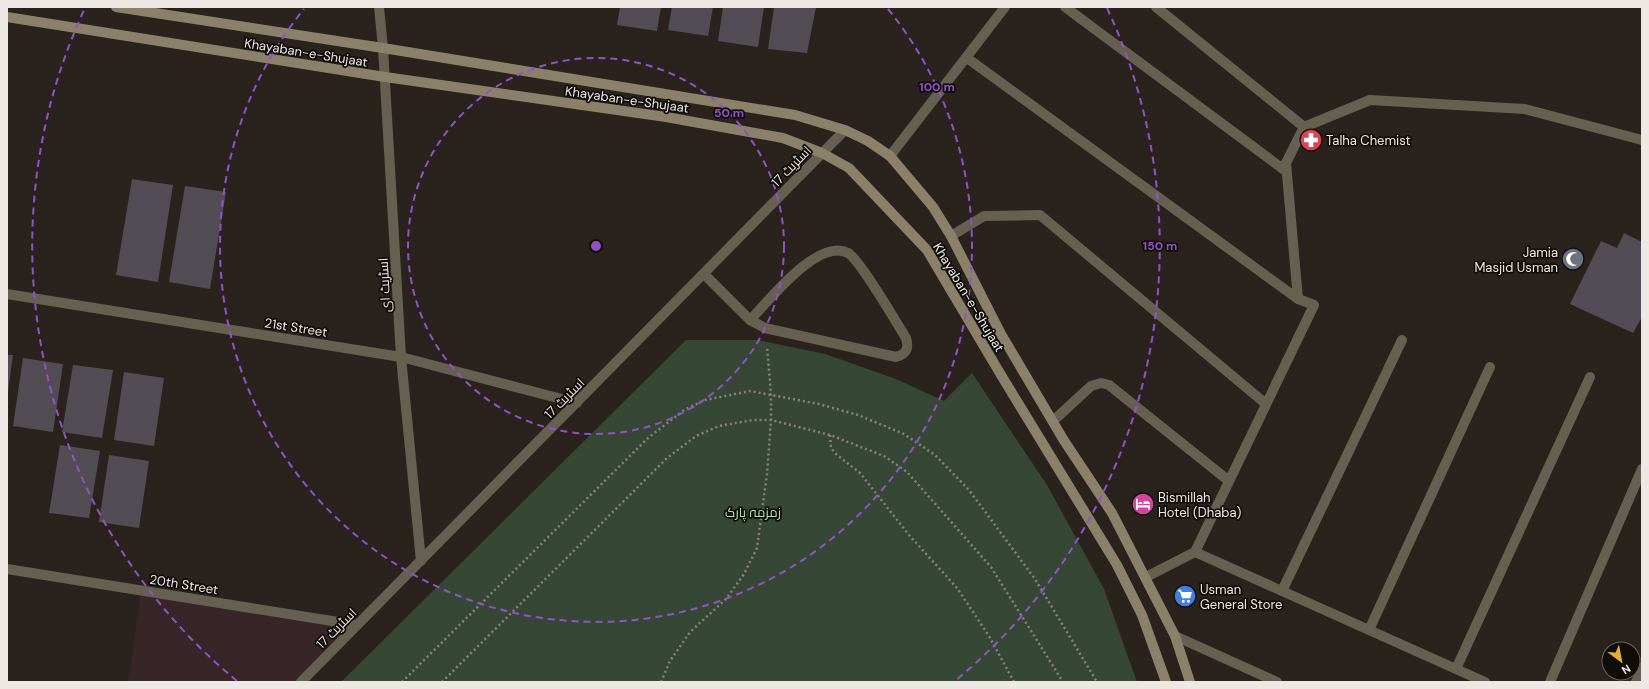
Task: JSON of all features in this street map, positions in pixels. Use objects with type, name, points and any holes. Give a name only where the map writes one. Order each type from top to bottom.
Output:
[{"type":"main road","name":"Khayaban-e-Shujaat","points":[[116,7],[384,48],[795,116],[845,130],[868,141],[890,156],[933,207],[951,236],[1001,334],[1053,421],[1112,513],[1146,577],[1174,636],[1190,682]]},
{"type":"main road","name":"Khayaban-e-Shujaat","points":[[7,17],[385,78],[666,117],[783,138],[822,153],[849,168],[927,250],[1117,565],[1142,615],[1166,682]]},
{"type":"street","name":"اسٹریٹ ای","points":[[379,7],[384,48],[401,357],[420,561]]},
{"type":"street","points":[[890,156],[967,58],[1004,7]]},
{"type":"street","points":[[1065,7],[1287,172]]},
{"type":"street","points":[[1156,7],[1304,126]]},
{"type":"street","points":[[967,58],[1298,299],[1314,305],[1195,552],[1146,577]]},
{"type":"street","points":[[1298,299],[1286,163],[1304,126],[1370,100],[1525,109],[1642,140]]},
{"type":"street","name":"اسٹریٹ 17","points":[[301,682],[578,403],[845,130]]},
{"type":"street","points":[[951,236],[984,216],[1040,215],[1266,404]]},
{"type":"street","points":[[704,274],[750,320],[765,328],[896,357],[902,355],[907,350],[908,344],[906,338],[860,266],[848,253],[836,250],[818,256],[799,268],[750,320]]},
{"type":"street","name":"21st Street","points":[[7,294],[401,357],[578,403]]},
{"type":"street","points":[[1282,591],[1402,340]]},
{"type":"street","points":[[1369,630],[1490,367]]},
{"type":"street","points":[[1456,669],[1590,377]]},
{"type":"street","points":[[1053,421],[1091,386],[1101,383],[1109,384],[1229,481]]},
{"type":"street","points":[[1550,682],[1642,469]]},
{"type":"street","points":[[1195,552],[1485,682]]},
{"type":"street","name":"20th Street","points":[[7,569],[357,625]]},
{"type":"street","points":[[1174,636],[1277,682]]},
{"type":"street","points":[[1636,682],[1642,667]]},
{"type":"path","points":[[661,682],[670,661],[690,632],[726,599],[744,574],[757,548],[767,474],[771,420],[771,395],[765,328]]},
{"type":"path","points":[[402,682],[648,438],[684,410],[705,400],[750,391],[819,404],[858,415],[904,434],[935,455],[969,490],[1035,579],[1097,682]]},
{"type":"path","points":[[442,682],[667,458],[696,436],[719,426],[753,420],[771,420],[830,435],[884,456],[907,472],[991,567],[1063,682]]},
{"type":"path","points":[[830,435],[831,448],[836,454],[860,473],[909,535],[957,588],[989,636],[1014,682]]},
{"type":"shaded area","points":[[141,591],[357,625],[301,682],[128,682]]},
{"type":"green space","name":"زمزمہ پارک","points":[[686,340],[757,340],[825,354],[896,379],[944,401],[972,373],[1047,485],[1104,589],[1137,682],[341,682]]},
{"type":"building","points":[[620,7],[661,7],[657,31],[617,25]]},
{"type":"building","points":[[672,7],[713,7],[708,36],[668,30]]},
{"type":"building","points":[[723,7],[764,7],[758,47],[718,41]]},
{"type":"building","points":[[774,7],[816,7],[807,53],[768,49]]},
{"type":"building","points":[[132,179],[173,185],[158,282],[116,275]]},
{"type":"building","points":[[185,186],[226,192],[210,289],[169,282]]},
{"type":"building","points":[[1624,233],[1642,242],[1642,317],[1633,333],[1570,304],[1601,241],[1617,248]]},
{"type":"building","points":[[7,355],[13,355],[8,392],[7,392]]},
{"type":"building","points":[[23,358],[63,364],[53,432],[13,426]]},
{"type":"building","points":[[73,365],[113,370],[102,438],[62,432]]},
{"type":"building","points":[[124,372],[164,378],[154,446],[114,440]]},
{"type":"building","points":[[60,445],[100,451],[89,518],[49,513]]},
{"type":"building","points":[[109,455],[149,461],[139,528],[99,522]]},
{"type":"place","name":"Talha Chemist","points":[[1311,140]]},
{"type":"place","name":"Jamia Masjid Usman","points":[[1573,259]]},
{"type":"place","name":"Bismillah Hotel (Dhaba)","points":[[1143,504]]},
{"type":"place","name":"Usman General Store","points":[[1185,596]]}]
